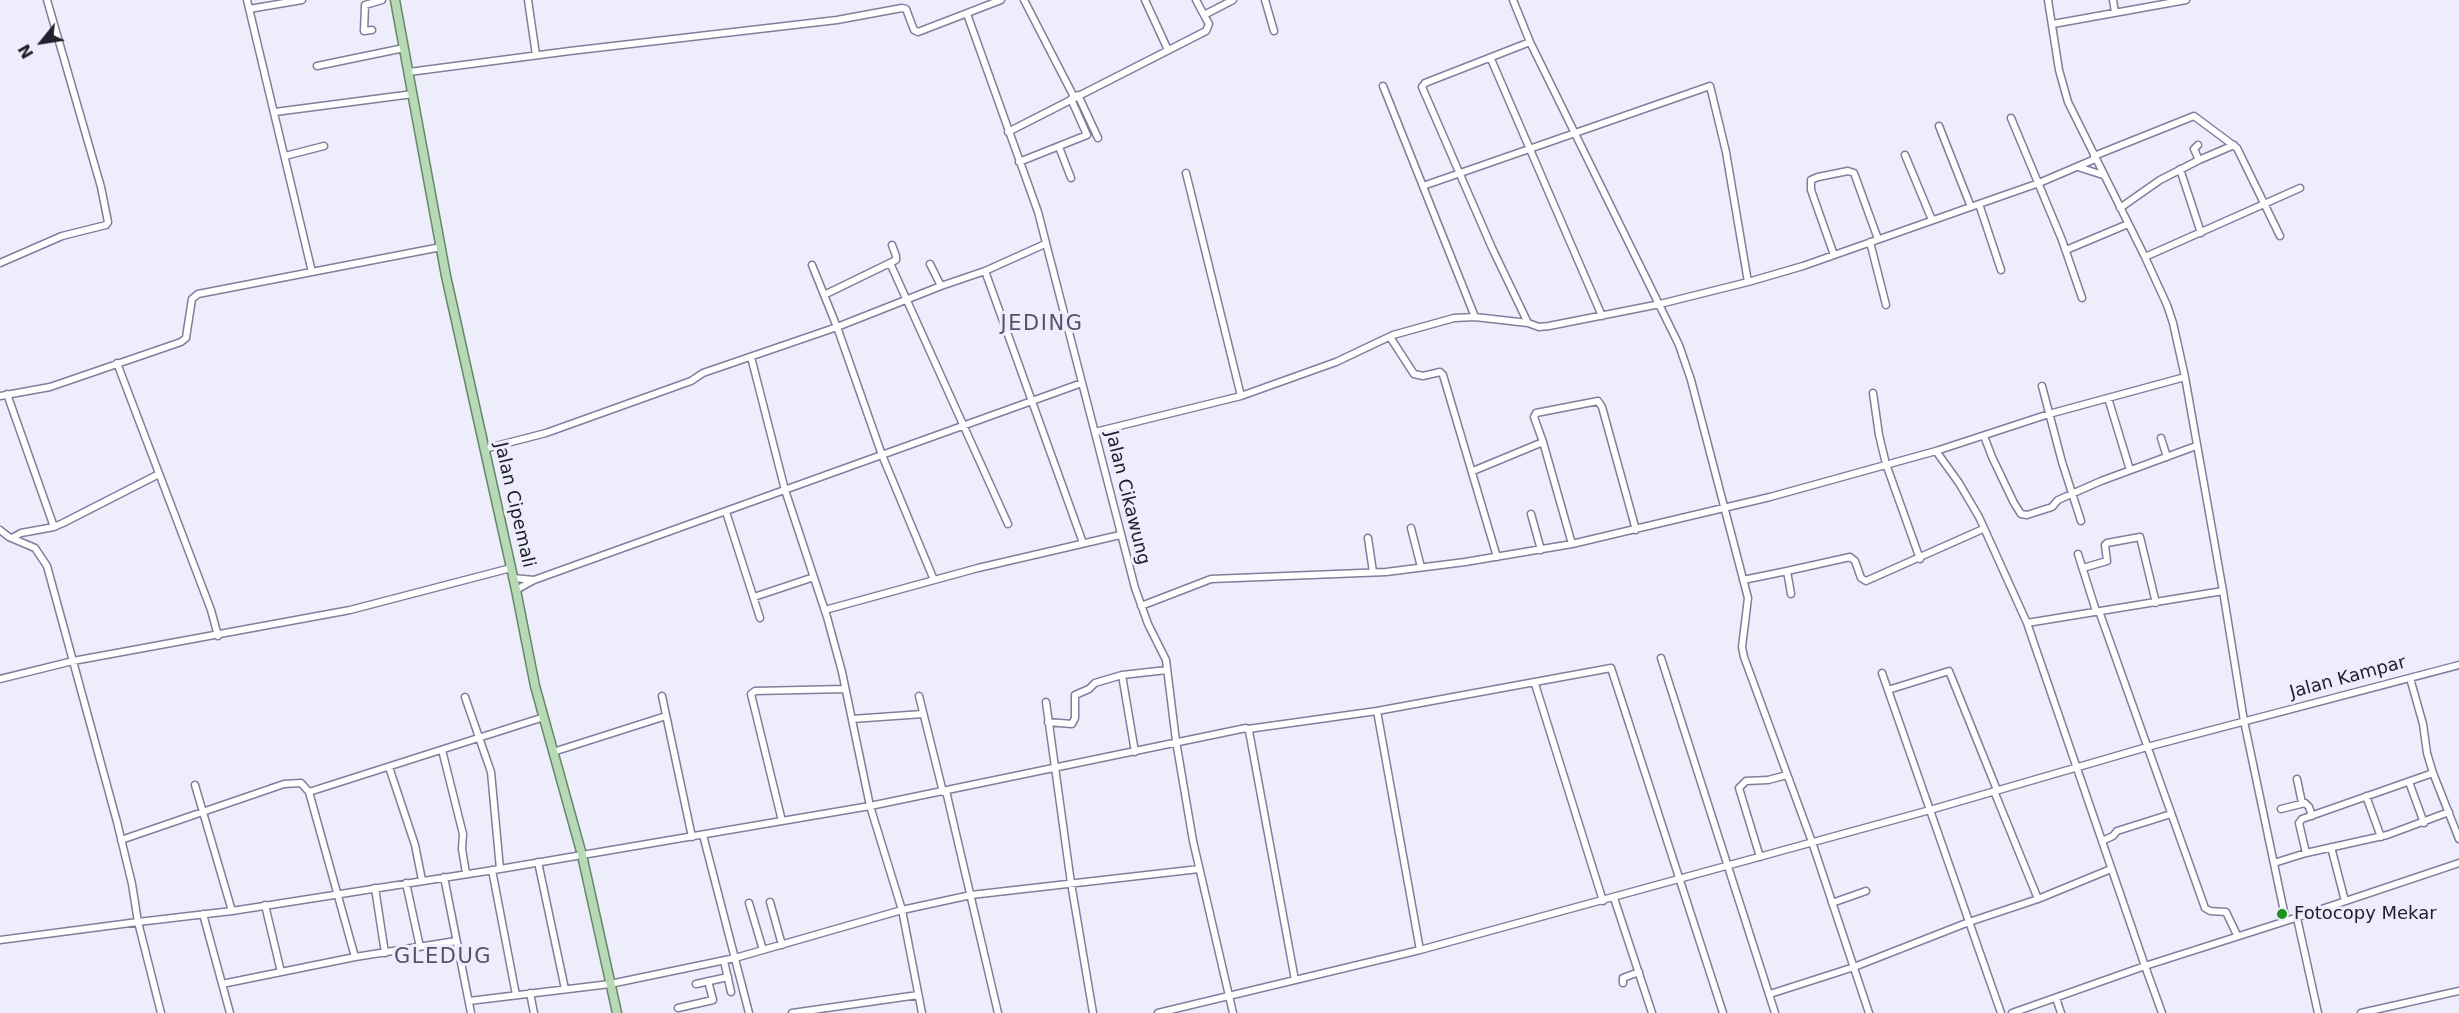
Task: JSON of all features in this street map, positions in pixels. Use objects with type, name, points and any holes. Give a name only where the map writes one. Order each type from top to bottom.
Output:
[{"type":"main road","name":"Jalan Cipemali","points":[[395,0],[441,247],[535,686],[582,855],[617,1013]]},
{"type":"street","points":[[0,263],[31,248],[74,232],[103,226],[108,222],[47,0]]},
{"type":"street","points":[[247,0],[312,272]]},
{"type":"street","points":[[249,9],[302,0]]},
{"type":"street","points":[[372,30],[364,32],[365,5],[382,0]]},
{"type":"street","points":[[528,0],[536,55]]},
{"type":"street","points":[[409,72],[815,23],[902,8],[906,9],[914,30],[918,32],[1001,0]]},
{"type":"street","points":[[1024,0],[1098,138]]},
{"type":"street","points":[[1145,0],[1168,50]]},
{"type":"street","points":[[1008,132],[1206,31],[1209,24],[1196,0]]},
{"type":"street","points":[[1204,15],[1233,0]]},
{"type":"street","points":[[1265,0],[1274,31]]},
{"type":"street","points":[[1513,0],[1530,42],[1679,345],[1691,380],[1748,603],[1742,647],[1744,657],[1812,842],[1869,1013]]},
{"type":"street","points":[[2048,0],[2059,70],[2068,102],[2167,305],[2185,377],[2244,721],[2286,921]]},
{"type":"street","points":[[2113,0],[2115,12]]},
{"type":"street","points":[[2053,24],[2186,0]]},
{"type":"street","name":"Jalan Cikawung","points":[[967,14],[1038,212],[1120,535],[1149,628],[1164,653],[1176,741],[1199,869],[1233,1013]]},
{"type":"street","points":[[1528,323],[1459,173],[1423,85],[1530,42]]},
{"type":"street","points":[[317,66],[404,48]]},
{"type":"street","points":[[1491,59],[1602,316]]},
{"type":"street","points":[[1383,86],[1475,317]]},
{"type":"street","points":[[1423,186],[1710,86],[1726,152],[1748,282]]},
{"type":"street","points":[[275,112],[413,94]]},
{"type":"street","points":[[1019,162],[1087,134],[1075,97]]},
{"type":"street","points":[[1095,432],[1241,396],[1336,362],[1390,337],[1454,318],[1475,317],[1528,323],[1539,327],[1549,326],[1660,304],[1748,282],[1834,255],[2039,183],[2192,115],[2234,145],[2280,236]]},
{"type":"street","points":[[2011,118],[2066,250],[2082,298]]},
{"type":"street","points":[[1939,126],[1971,207]]},
{"type":"street","points":[[2198,145],[2194,149],[2199,160]]},
{"type":"street","points":[[2120,208],[2180,169],[2234,145]]},
{"type":"street","points":[[285,156],[324,146]]},
{"type":"street","points":[[1059,147],[1071,178]]},
{"type":"street","points":[[1905,155],[1932,220]]},
{"type":"street","points":[[2078,167],[2103,175]]},
{"type":"street","points":[[2180,169],[2201,233]]},
{"type":"street","points":[[1834,255],[1811,190],[1811,180],[1818,177],[1848,171],[1854,173],[1878,239]]},
{"type":"street","points":[[1186,173],[1241,396]]},
{"type":"street","points":[[2145,257],[2300,188]]},
{"type":"street","points":[[1979,204],[2001,270]]},
{"type":"street","points":[[2066,250],[2128,224]]},
{"type":"street","points":[[1870,242],[1886,305]]},
{"type":"street","points":[[484,449],[546,433],[692,381],[703,373],[837,327],[941,286],[985,272],[1045,244]]},
{"type":"street","points":[[824,295],[897,258],[892,245]]},
{"type":"street","points":[[54,527],[4,395],[50,387],[174,345],[186,338],[192,299],[198,294],[441,247]]},
{"type":"street","points":[[890,263],[1008,524]]},
{"type":"street","points":[[930,264],[941,286]]},
{"type":"street","points":[[812,265],[837,327],[882,455],[934,580]]},
{"type":"street","points":[[985,272],[1083,543]]},
{"type":"street","points":[[1390,337],[1414,374],[1424,376],[1440,372],[1443,375],[1497,557]]},
{"type":"street","points":[[751,357],[785,490],[825,610],[852,719],[870,806],[902,910],[922,1013]]},
{"type":"street","points":[[117,363],[211,610],[218,636]]},
{"type":"street","points":[[1141,606],[1211,579],[1373,572],[1421,567],[1540,550],[1636,530],[1724,509],[1936,451],[2049,414],[2185,377]]},
{"type":"street","points":[[516,590],[534,580],[1082,383]]},
{"type":"street","points":[[2042,386],[2081,521]]},
{"type":"street","points":[[1873,393],[1886,464],[1920,559]]},
{"type":"street","points":[[2108,398],[2130,470]]},
{"type":"street","points":[[1572,544],[1534,417],[1536,413],[1598,401],[1602,407],[1636,530]]},
{"type":"street","points":[[1984,436],[1992,458],[2021,514],[2034,514],[2052,507],[2058,500],[2196,446]]},
{"type":"street","points":[[2161,438],[2167,456]]},
{"type":"street","points":[[1473,471],[1542,442]]},
{"type":"street","points":[[1936,451],[1959,483],[2026,623],[2162,1013]]},
{"type":"street","points":[[12,538],[21,533],[54,527],[159,474]]},
{"type":"street","points":[[726,512],[760,618]]},
{"type":"street","points":[[1531,514],[1540,550]]},
{"type":"street","points":[[1411,528],[1421,567]]},
{"type":"street","points":[[1743,580],[1848,557],[1854,559],[1864,581],[1920,559],[1983,529]]},
{"type":"street","points":[[0,530],[35,548],[47,566],[121,840],[132,884],[138,922],[161,1013]]},
{"type":"street","points":[[825,610],[934,580],[1120,535]]},
{"type":"street","points":[[2083,568],[2107,561],[2105,545],[2107,543],[2140,537],[2156,603]]},
{"type":"street","points":[[1368,538],[1373,572]]},
{"type":"street","points":[[2078,554],[2205,908],[2210,911],[2226,912],[2237,935]]},
{"type":"street","points":[[0,679],[73,661],[218,636],[350,609],[511,568]]},
{"type":"street","points":[[1787,571],[1791,594]]},
{"type":"street","points":[[754,597],[814,577]]},
{"type":"street","points":[[513,578],[534,580]]},
{"type":"street","points":[[2026,623],[2099,613],[2223,591]]},
{"type":"street","points":[[1661,658],[1775,1013]]},
{"type":"street","name":"Jalan Kampar","points":[[1161,1013],[1420,950],[1604,901],[2147,747],[2459,664]]},
{"type":"street","points":[[0,940],[232,910],[692,837],[944,792],[1244,728],[1377,711],[1535,684],[1611,668],[1723,1013]]},
{"type":"street","points":[[1048,722],[1072,724],[1075,718],[1077,693],[1089,690],[1095,683],[1122,675],[1167,669]]},
{"type":"street","points":[[1888,690],[1949,671],[2038,899]]},
{"type":"street","points":[[1882,673],[2001,1013]]},
{"type":"street","points":[[1122,675],[1135,752]]},
{"type":"street","points":[[2410,678],[2423,724],[2427,753],[2433,773],[2459,839]]},
{"type":"street","points":[[1535,684],[1604,901]]},
{"type":"street","points":[[782,821],[751,694],[755,691],[845,689]]},
{"type":"street","points":[[662,696],[692,837]]},
{"type":"street","points":[[919,696],[971,894],[998,1013]]},
{"type":"street","points":[[465,697],[491,772],[500,869]]},
{"type":"street","points":[[1046,702],[1071,883],[1093,1013]]},
{"type":"street","points":[[1377,711],[1420,950]]},
{"type":"street","points":[[852,719],[923,714]]},
{"type":"street","points":[[554,752],[666,716]]},
{"type":"street","points":[[309,792],[544,717]]},
{"type":"street","points":[[1248,729],[1295,981]]},
{"type":"street","points":[[442,750],[463,834],[462,849],[466,873]]},
{"type":"street","points":[[388,767],[415,844],[422,880]]},
{"type":"street","points":[[2306,853],[2299,823],[2312,816],[2433,773]]},
{"type":"street","points":[[1760,857],[1739,788],[1746,782],[1787,775]]},
{"type":"street","points":[[2297,779],[2302,802],[2309,807],[2312,816]]},
{"type":"street","points":[[2409,782],[2424,823]]},
{"type":"street","points":[[121,840],[284,784],[301,783],[309,792],[355,957]]},
{"type":"street","points":[[195,784],[232,910]]},
{"type":"street","points":[[2366,796],[2381,837]]},
{"type":"street","points":[[2282,809],[2302,802]]},
{"type":"street","points":[[2274,864],[2306,853],[2381,837],[2449,812]]},
{"type":"street","points":[[2102,841],[2113,836],[2117,831],[2170,814]]},
{"type":"street","points":[[703,835],[749,1013]]},
{"type":"street","points":[[2331,847],[2345,901]]},
{"type":"street","points":[[538,862],[566,989]]},
{"type":"street","points":[[2012,1013],[2237,935],[2297,918],[2459,863]]},
{"type":"street","points":[[468,1001],[610,984],[724,961],[902,910],[971,894],[1199,869]]},
{"type":"street","points":[[1770,994],[1854,967],[1969,922],[2038,899],[2111,869]]},
{"type":"street","points":[[492,870],[516,995]]},
{"type":"street","points":[[444,877],[471,1013]]},
{"type":"street","points":[[406,883],[420,947]]},
{"type":"street","points":[[375,888],[385,953]]},
{"type":"street","points":[[1832,903],[1866,891]]},
{"type":"street","points":[[1614,898],[1652,1013]]},
{"type":"street","points":[[770,902],[783,945]]},
{"type":"street","points":[[749,903],[763,950]]},
{"type":"street","points":[[265,905],[281,972]]},
{"type":"street","points":[[203,914],[230,1013]]},
{"type":"street","points":[[2297,918],[2318,1013]]},
{"type":"street","points":[[222,984],[355,957],[456,941]]},
{"type":"street","points":[[724,961],[731,992]]},
{"type":"street","points":[[1623,983],[1623,978],[1639,972]]},
{"type":"street","points":[[696,984],[728,977]]},
{"type":"street","points":[[678,1008],[713,1000],[708,981]]},
{"type":"street","points":[[2361,1013],[2459,991]]},
{"type":"street","points":[[530,993],[534,1013]]},
{"type":"street","points":[[792,1013],[918,995]]},
{"type":"street","points":[[2056,998],[2061,1013]]},
{"type":"street","points":[[853,1003],[855,1013]]},
{"type":"place","name":"Fotocopy Mekar","points":[[2282,914]]},
{"type":"district","name":"JEDING","points":[[1042,325]]},
{"type":"district","name":"GLEDUG","points":[[443,958]]}]
